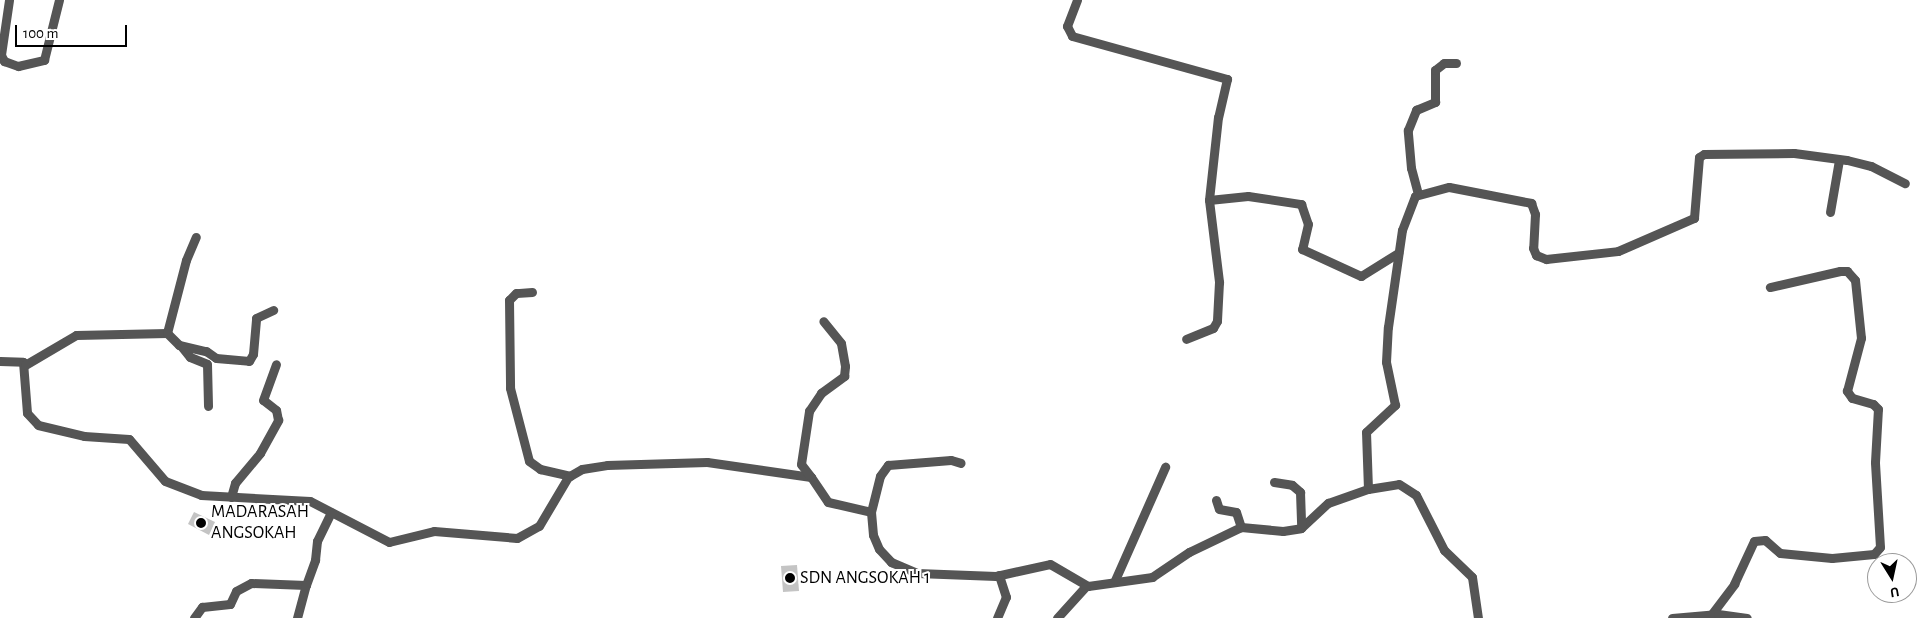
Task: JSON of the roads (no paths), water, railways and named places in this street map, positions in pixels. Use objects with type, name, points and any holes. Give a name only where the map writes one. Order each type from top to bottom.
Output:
[{"type":"street","points":[[9,0],[2,43],[4,61],[18,66],[41,64],[48,51],[59,0]]},
{"type":"street","points":[[1077,0],[1067,26],[1072,36],[1227,79],[1218,117],[1209,200],[1220,282],[1216,320],[1212,328],[1186,340]]},
{"type":"street","points":[[1368,489],[1366,432],[1395,405],[1386,362],[1398,253],[1405,215],[1418,194],[1408,130],[1416,110],[1435,102],[1432,84],[1438,66],[1456,63]]},
{"type":"street","points":[[1418,194],[1456,188],[1532,203],[1535,214],[1533,248],[1536,255],[1546,259],[1618,251],[1694,218],[1699,156],[1704,154],[1794,153],[1871,166],[1905,183]]},
{"type":"street","points":[[1830,212],[1839,160]]},
{"type":"street","points":[[1209,200],[1256,197],[1301,204],[1308,224],[1302,249],[1361,276],[1398,253]]},
{"type":"street","points":[[167,333],[186,260],[196,237]]},
{"type":"street","points":[[1711,615],[1734,584],[1754,541],[1765,540],[1780,553],[1832,558],[1874,554],[1880,547],[1875,462],[1878,410],[1873,404],[1852,398],[1847,392],[1861,338],[1855,280],[1848,271],[1840,271],[1770,287]]},
{"type":"street","points":[[532,292],[516,293],[509,300],[510,388],[529,461],[540,469],[570,476],[600,465],[686,461],[811,477]]},
{"type":"street","points":[[181,346],[206,351],[216,358],[249,361],[253,354],[256,318],[273,310]]},
{"type":"street","points":[[823,321],[841,342],[845,366],[844,376],[821,393],[809,411],[801,464],[828,502],[871,512]]},
{"type":"street","points":[[24,365],[76,335],[167,333],[190,357],[207,364],[208,406]]},
{"type":"street","points":[[0,360],[20,361],[24,365],[26,410],[34,423],[84,436],[129,440],[170,484],[201,495],[290,498],[332,512],[389,542],[434,532],[517,538],[539,526],[570,476]]},
{"type":"street","points":[[231,497],[235,483],[260,454],[278,420],[276,410],[262,400],[276,364]]},
{"type":"street","points":[[961,463],[951,460],[888,465],[880,476],[871,512],[875,542],[891,562],[932,576],[999,575],[1054,564],[1086,586]]},
{"type":"street","points":[[1115,580],[1165,467]]},
{"type":"street","points":[[1274,482],[1292,485],[1300,492],[1301,528]]},
{"type":"street","points":[[1057,618],[1086,586],[1115,580],[1152,577],[1190,552],[1241,527],[1283,531],[1301,528],[1323,506],[1368,489],[1399,484],[1416,495],[1444,550],[1472,578],[1478,618]]},
{"type":"street","points":[[1216,500],[1219,509],[1236,512],[1241,527]]},
{"type":"street","points":[[297,618],[315,560],[316,541],[332,512]]},
{"type":"street","points":[[997,618],[1006,597],[999,575]]},
{"type":"street","points":[[194,618],[202,607],[230,604],[236,591],[251,583],[306,585]]},
{"type":"street","points":[[1672,618],[1711,615],[1738,617]]},
{"type":"place","name":"MADARASAH ANGSOKAH","points":[[201,523]]},
{"type":"place","name":"SDN ANGSOKAH 1","points":[[790,578]]}]
